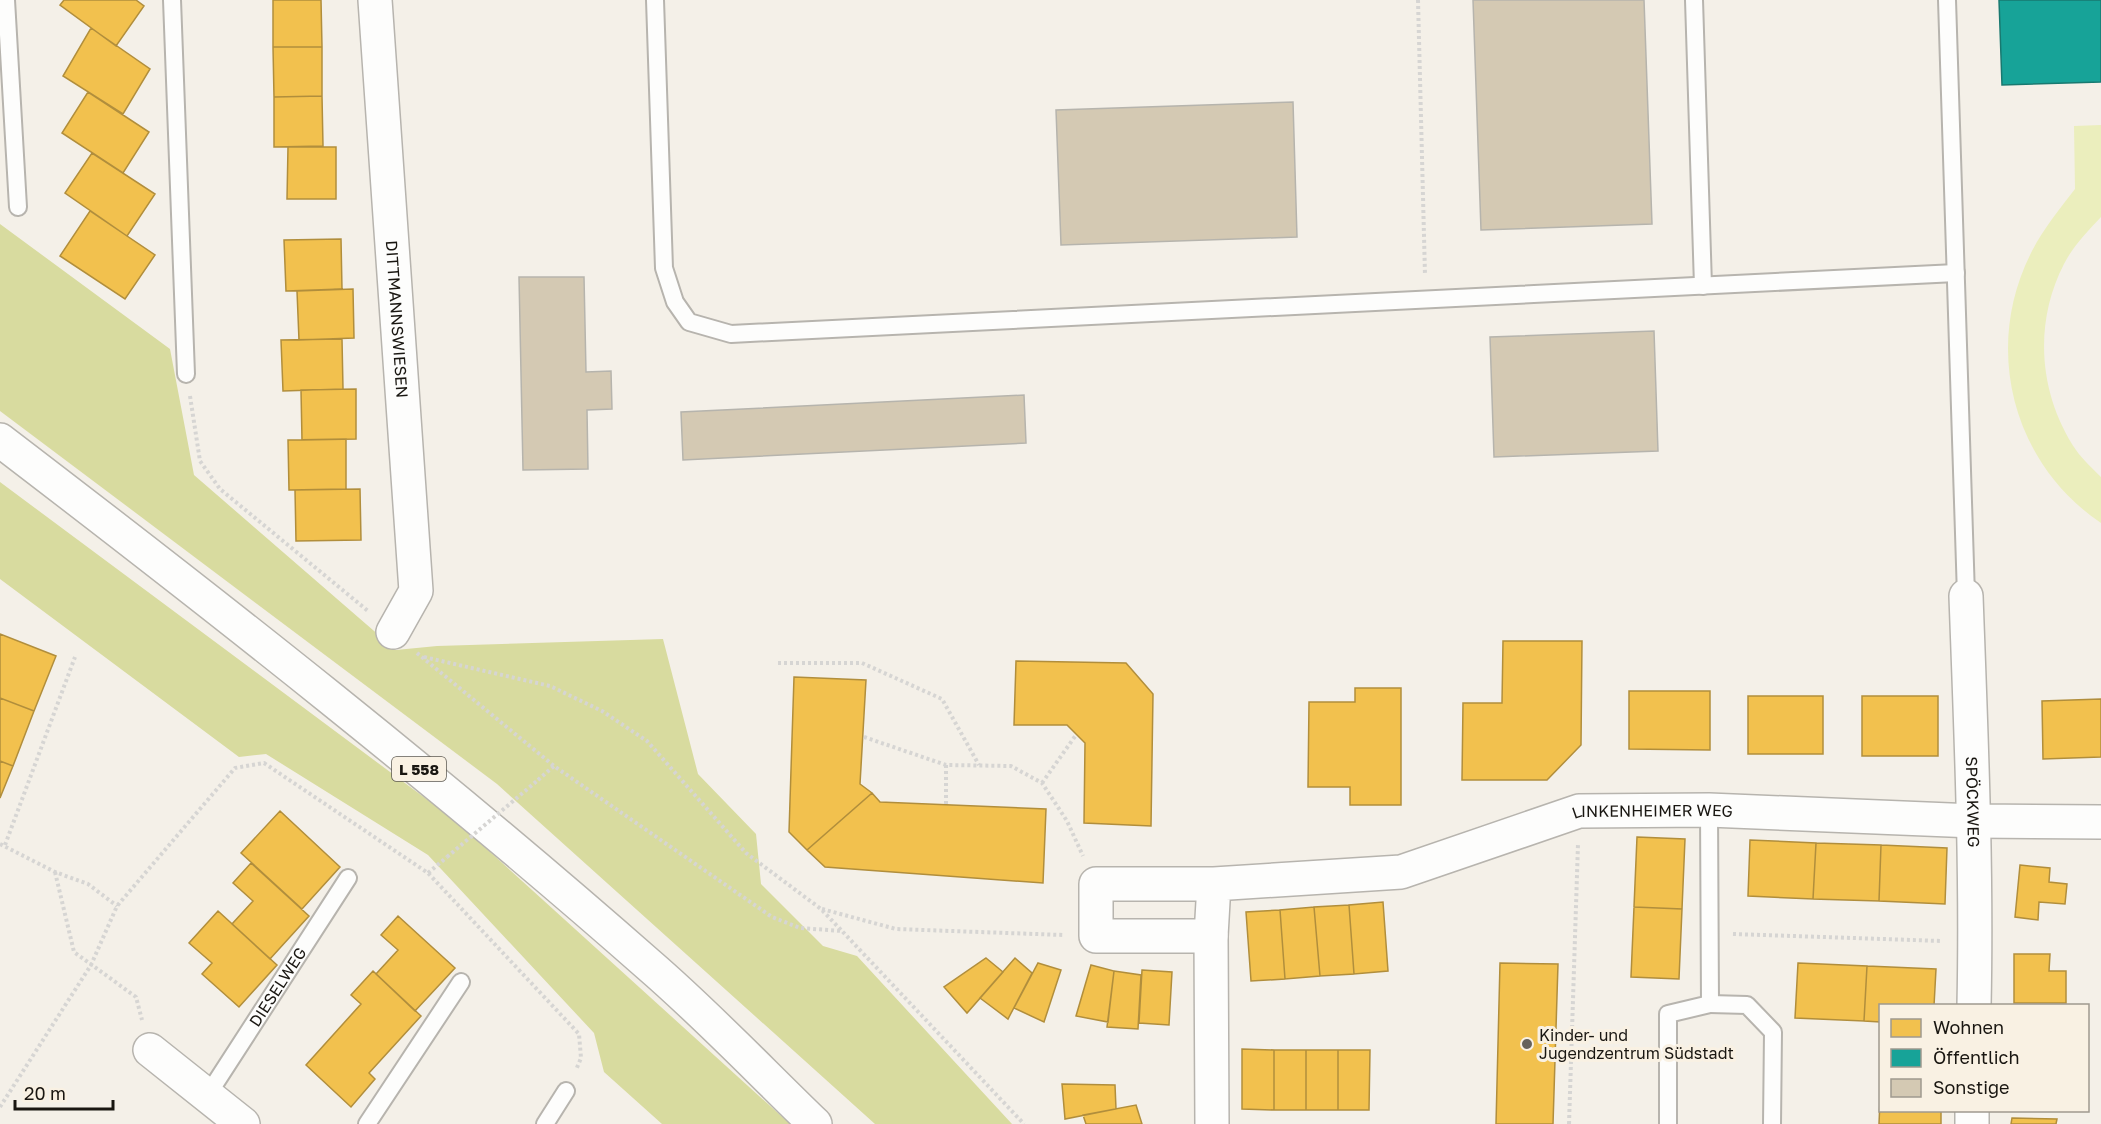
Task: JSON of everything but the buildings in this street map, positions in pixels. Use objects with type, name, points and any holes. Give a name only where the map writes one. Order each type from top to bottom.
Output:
[{"type":"street","name":"DITTMANNSWIESEN","points":[[375,0],[416,591],[393,632]]},
{"type":"street","name":"L 558","points":[[0,440],[403,755],[651,966],[815,1124]]},
{"type":"street","name":"SPÖCKWEG","points":[[1966,596],[1974,821],[1976,942],[1974,1004]]},
{"type":"street","name":"LINKENHEIMER WEG","points":[[1096,936],[1096,884],[1214,884],[1401,872],[1579,810],[1709,810],[1974,821],[2101,822]]},
{"type":"street","points":[[1212,1124],[1211,936],[1214,884]]},
{"type":"street","points":[[1096,936],[1211,936]]},
{"type":"street","points":[[150,1050],[243,1124]]},
{"type":"lane","points":[[6,0],[18,207]]},
{"type":"lane","points":[[172,0],[186,374]]},
{"type":"lane","points":[[655,0],[664,268],[675,302],[689,322],[731,334],[1956,273]]},
{"type":"lane","points":[[1694,0],[1703,286]]},
{"type":"lane","points":[[1947,0],[1966,596]]},
{"type":"lane","points":[[1709,810],[1710,1004]]},
{"type":"lane","name":"DIESELWEG","points":[[207,1096],[348,878]]},
{"type":"lane","points":[[367,1124],[461,982]]},
{"type":"lane","points":[[1668,1124],[1668,1014],[1710,1004],[1747,1005],[1773,1032],[1772,1124]]},
{"type":"lane","points":[[545,1124],[566,1091]]},
{"type":"path","points":[[1418,0],[1426,299]]},
{"type":"path","points":[[186,374],[200,460],[220,489],[554,766],[772,917],[800,928],[842,932]]},
{"type":"path","points":[[420,656],[549,686],[602,711],[647,741],[746,853],[821,909],[1024,1124]]},
{"type":"path","points":[[75,657],[2,845],[56,872],[88,884],[117,906]]},
{"type":"path","points":[[778,663],[862,663],[942,699],[979,766]]},
{"type":"path","points":[[1042,783],[1076,735]]},
{"type":"path","points":[[864,737],[946,765],[1011,766],[1042,783],[1067,821]]},
{"type":"path","points":[[946,765],[946,804]]},
{"type":"path","points":[[428,873],[554,766]]},
{"type":"path","points":[[1569,1124],[1579,810]]},
{"type":"path","points":[[56,872],[74,952],[136,997],[150,1050]]},
{"type":"path","points":[[821,909],[896,929],[1096,936]]},
{"type":"path","points":[[1709,933],[1976,942]]},
{"type":"green space","points":[[2101,125],[2101,217],[2076,245],[2064,264],[2054,287],[2044,335],[2044,359],[2054,406],[2064,429],[2076,450],[2101,477],[2101,523],[2070,498],[2046,469],[2027,436],[2015,401],[2009,364],[2009,327],[2017,289],[2031,253],[2075,189],[2074,126]]},
{"type":"green space","points":[[0,224],[170,349],[194,475],[396,650],[437,646],[663,639],[698,774],[756,834],[761,884],[823,946],[857,956],[1012,1124],[875,1124],[497,784],[0,411]]},
{"type":"green space","points":[[0,482],[456,821],[790,1124],[662,1124],[604,1072],[594,1033],[428,855],[266,754],[239,757],[0,579]]},
{"type":"place","name":"Kinder- und Jugendzentrum Südstadt","points":[[1527,1044]]}]
